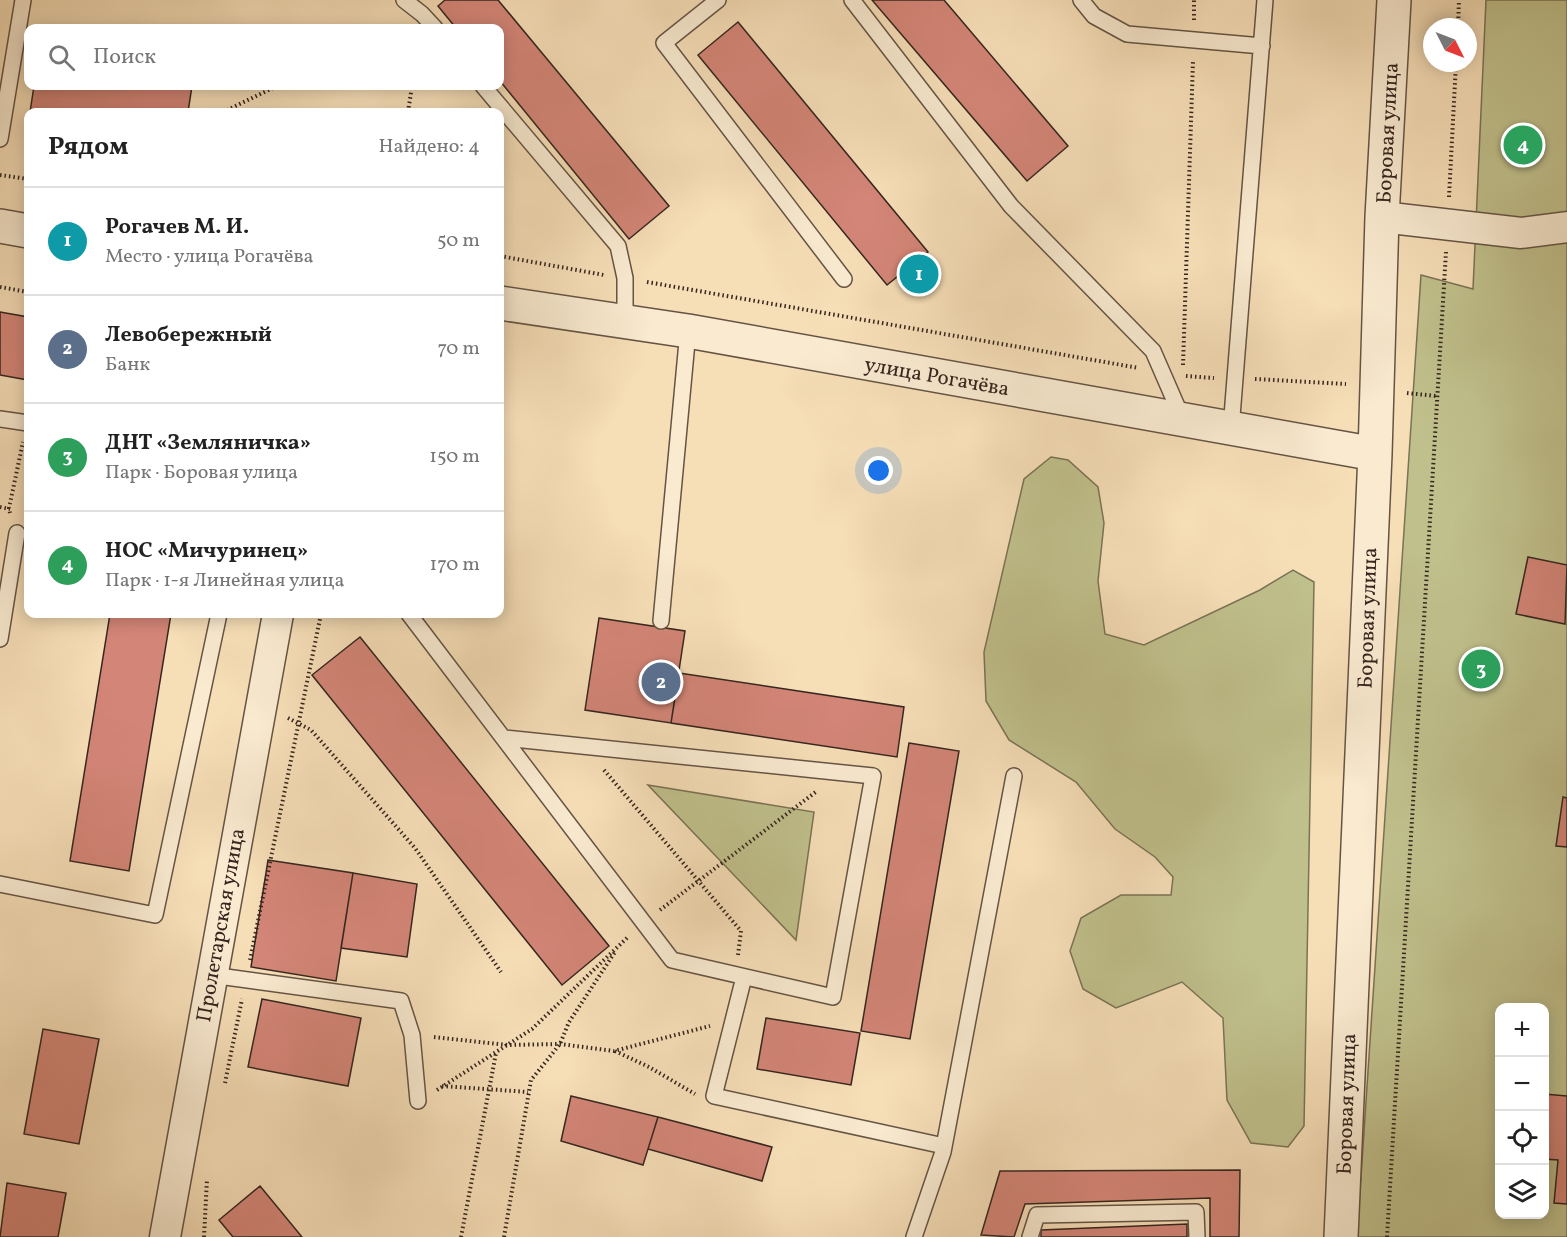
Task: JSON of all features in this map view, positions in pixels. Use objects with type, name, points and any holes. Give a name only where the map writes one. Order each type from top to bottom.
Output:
[{"type":"street","name":"Боровая улица","points":[[1341,1237],[1375,454],[1382,216],[1394,0]]},
{"type":"street","points":[[1382,216],[1521,233],[1565,228]]},
{"type":"street","points":[[0,226],[24,230]]},
{"type":"street","name":"улица Рогачёва","points":[[504,304],[688,331],[1375,454]]},
{"type":"street","name":"Пролетарская улица","points":[[165,1237],[261,703],[272,618]]},
{"type":"lane","points":[[0,140],[23,0]]},
{"type":"lane","points":[[404,0],[431,24]]},
{"type":"lane","points":[[718,0],[664,43],[843,279]]},
{"type":"lane","points":[[852,0],[1011,206],[1153,351],[1183,420]]},
{"type":"lane","points":[[1082,0],[1094,16],[1127,34],[1262,46]]},
{"type":"lane","points":[[1231,429],[1265,0]]},
{"type":"lane","points":[[486,90],[502,108]]},
{"type":"lane","points":[[504,111],[618,246],[625,278],[625,322]]},
{"type":"lane","points":[[661,621],[688,331]]},
{"type":"lane","points":[[0,419],[24,422]]},
{"type":"lane","points":[[0,639],[17,532]]},
{"type":"lane","points":[[0,884],[155,915],[218,618]]},
{"type":"lane","points":[[413,618],[672,960],[833,997],[873,777],[504,738]]},
{"type":"lane","points":[[914,1237],[944,1146],[1014,776]]},
{"type":"lane","points":[[211,975],[401,1001],[412,1035],[418,1101]]},
{"type":"lane","points":[[739,976],[734,1015],[714,1096],[944,1146]]},
{"type":"lane","points":[[1030,1237],[1037,1215],[1196,1212],[1197,1237]]},
{"type":"path","points":[[1194,0],[1183,376],[1335,382],[1377,390],[1436,396]]},
{"type":"path","points":[[1458,18],[1459,0]]},
{"type":"path","points":[[1387,1237],[1456,72]]},
{"type":"path","points":[[231,108],[270,90]]},
{"type":"path","points":[[409,108],[411,90]]},
{"type":"path","points":[[0,175],[24,178]]},
{"type":"path","points":[[504,257],[1162,372]]},
{"type":"path","points":[[0,287],[24,291]]},
{"type":"path","points":[[17,532],[9,508],[24,441]]},
{"type":"path","points":[[224,1091],[320,618]]},
{"type":"path","points":[[261,703],[311,730],[415,848],[501,972]]},
{"type":"path","points":[[584,746],[741,932],[739,976]]},
{"type":"path","points":[[504,1237],[531,1080],[560,1044],[569,1022],[619,946]]},
{"type":"path","points":[[614,1051],[728,1020],[734,1015]]},
{"type":"path","points":[[412,1035],[507,1045],[560,1044],[614,1051],[649,1067],[693,1094],[714,1096]]},
{"type":"path","points":[[461,1237],[496,1053]]},
{"type":"path","points":[[442,1086],[528,1092]]},
{"type":"path","points":[[204,1237],[208,1169]]},
{"type":"green space","points":[[1486,0],[1567,0],[1567,1237],[1357,1237],[1421,275],[1473,289]]},
{"type":"green space","points":[[1051,457],[1068,460],[1098,487],[1104,523],[1098,581],[1105,634],[1144,645],[1260,590],[1293,570],[1314,582],[1304,1126],[1288,1147],[1251,1143],[1227,1100],[1223,1018],[1182,982],[1116,1008],[1083,989],[1070,951],[1081,918],[1121,895],[1171,895],[1173,877],[1155,857],[1115,829],[1076,782],[1009,740],[986,701],[984,652],[1024,479]]},
{"type":"green space","points":[[648,785],[814,812],[796,940]]},
{"type":"building","points":[[445,0],[498,0],[669,206],[629,239],[504,86],[504,24],[453,24],[438,6]]},
{"type":"building","points":[[872,0],[944,0],[1068,146],[1027,181]]},
{"type":"building","points":[[738,22],[928,252],[887,285],[698,55]]},
{"type":"building","points":[[33,90],[191,90],[189,108],[31,108]]},
{"type":"building","points":[[0,312],[24,316],[24,379],[0,375]]},
{"type":"building","points":[[1528,557],[1567,565],[1565,624],[1516,614]]},
{"type":"building","points":[[109,618],[170,618],[129,871],[70,861]]},
{"type":"building","points":[[599,618],[685,631],[671,723],[585,710]]},
{"type":"building","points":[[360,637],[609,946],[562,985],[312,675]]},
{"type":"building","points":[[679,673],[904,707],[897,757],[671,723]]},
{"type":"building","points":[[909,743],[959,751],[910,1039],[861,1031]]},
{"type":"building","points":[[1563,797],[1567,798],[1567,847],[1556,846]]},
{"type":"building","points":[[268,860],[353,873],[336,981],[251,967]]},
{"type":"building","points":[[353,873],[417,884],[407,957],[341,948]]},
{"type":"building","points":[[262,999],[361,1018],[348,1086],[248,1067]]},
{"type":"building","points":[[766,1018],[860,1033],[851,1085],[757,1069]]},
{"type":"building","points":[[43,1029],[99,1039],[79,1144],[24,1134]]},
{"type":"building","points":[[1549,1094],[1567,1096],[1567,1204],[1554,1203],[1558,1160],[1549,1159]]},
{"type":"building","points":[[571,1096],[658,1117],[643,1165],[561,1141]]},
{"type":"building","points":[[658,1117],[772,1147],[762,1181],[648,1149]]},
{"type":"building","points":[[1240,1170],[1239,1237],[1210,1237],[1210,1198],[1025,1204],[1014,1237],[981,1235],[1000,1171]]},
{"type":"building","points":[[7,1183],[66,1193],[58,1237],[0,1237]]},
{"type":"building","points":[[260,1186],[302,1237],[233,1237],[219,1220]]},
{"type":"building","points":[[1187,1224],[1187,1237],[1041,1237],[1041,1230]]},
{"type":"place","name":"НОС «Мичуринец»","points":[[1523,145]]},
{"type":"place","name":"Рогачев М. И.","points":[[919,274]]},
{"type":"place","name":"ДНТ «Земляничка»","points":[[1481,669]]},
{"type":"place","name":"Левобережный","points":[[661,682]]}]
